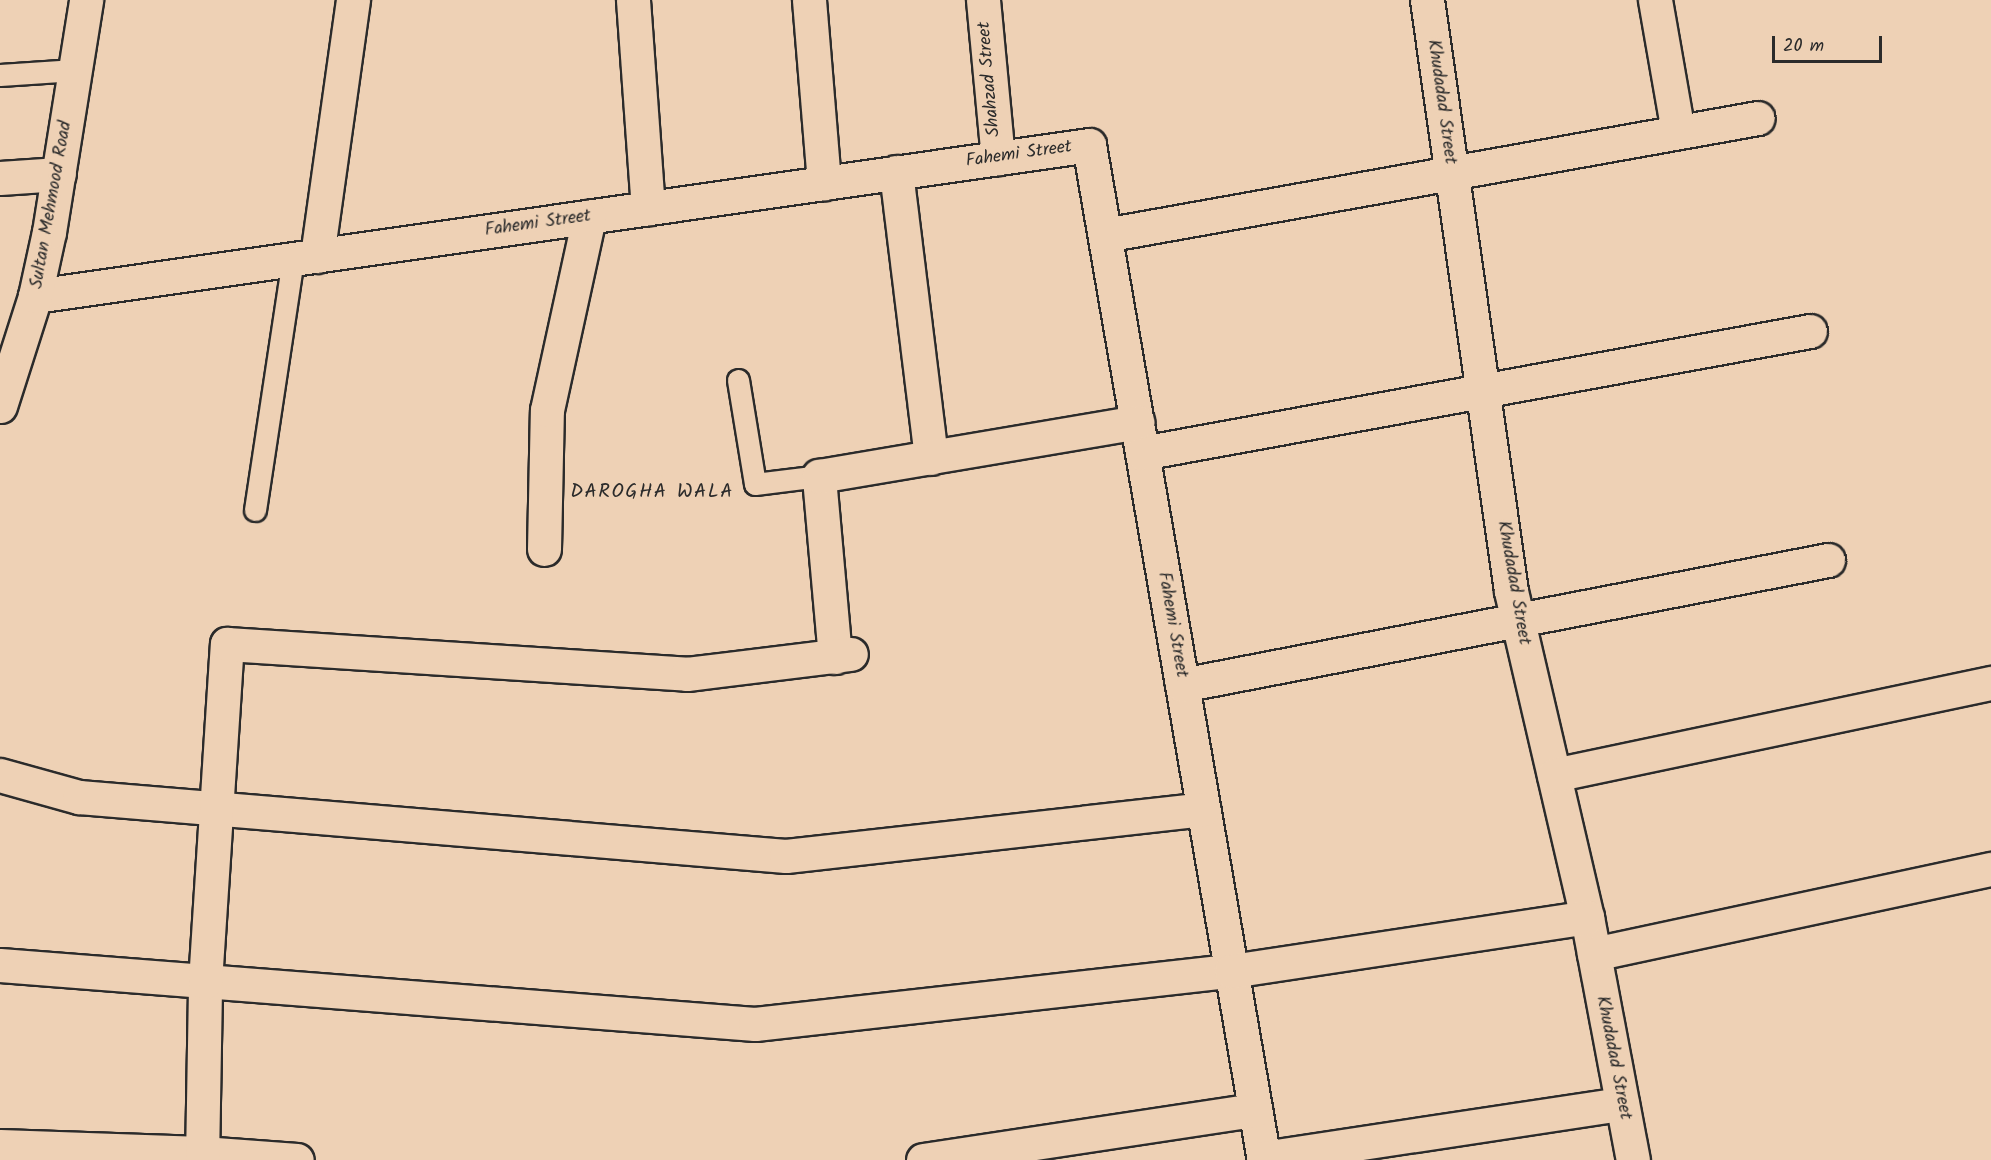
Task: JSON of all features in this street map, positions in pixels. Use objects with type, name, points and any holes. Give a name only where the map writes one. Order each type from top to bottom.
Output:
[{"type":"street","name":"Sultan Mehmood Road","points":[[0,406],[35,296],[59,174],[86,0]]},
{"type":"street","points":[[305,258],[353,0]]},
{"type":"street","points":[[633,0],[648,208]]},
{"type":"street","points":[[809,0],[824,183]]},
{"type":"street","name":"Shahzad Street","points":[[983,0],[998,158]]},
{"type":"street","name":"Khudadad Street","points":[[1426,0],[1511,591],[1587,917],[1633,1160]]},
{"type":"street","points":[[1655,0],[1678,132]]},
{"type":"street","points":[[1105,235],[1758,118]]},
{"type":"street","name":"Fahemi Street","points":[[35,296],[1089,145],[1263,1159]]},
{"type":"street","points":[[896,172],[931,458]]},
{"type":"street","points":[[0,178],[59,174]]},
{"type":"street","points":[[544,549],[548,410],[589,216]]},
{"type":"street","points":[[202,1157],[206,982],[227,644],[687,674],[843,656],[819,476],[931,458],[1140,438],[1482,391],[1810,331]]},
{"type":"street","points":[[1182,685],[1828,560]]},
{"type":"street","points":[[1554,775],[1991,683]]},
{"type":"street","points":[[0,775],[79,797],[786,856],[1203,809]]},
{"type":"street","points":[[1594,954],[1991,868]]},
{"type":"street","points":[[0,965],[755,1024],[1231,971],[1587,917]]},
{"type":"street","points":[[1263,1159],[1622,1104]]},
{"type":"street","points":[[923,1160],[1255,1110]]},
{"type":"street","points":[[0,1146],[297,1160]]},
{"type":"lane","points":[[0,75],[75,70]]},
{"type":"lane","points":[[255,510],[305,258]]},
{"type":"lane","points":[[738,380],[755,484],[819,476]]},
{"type":"district","name":"DAROGHA WALA","points":[[652,492]]}]
